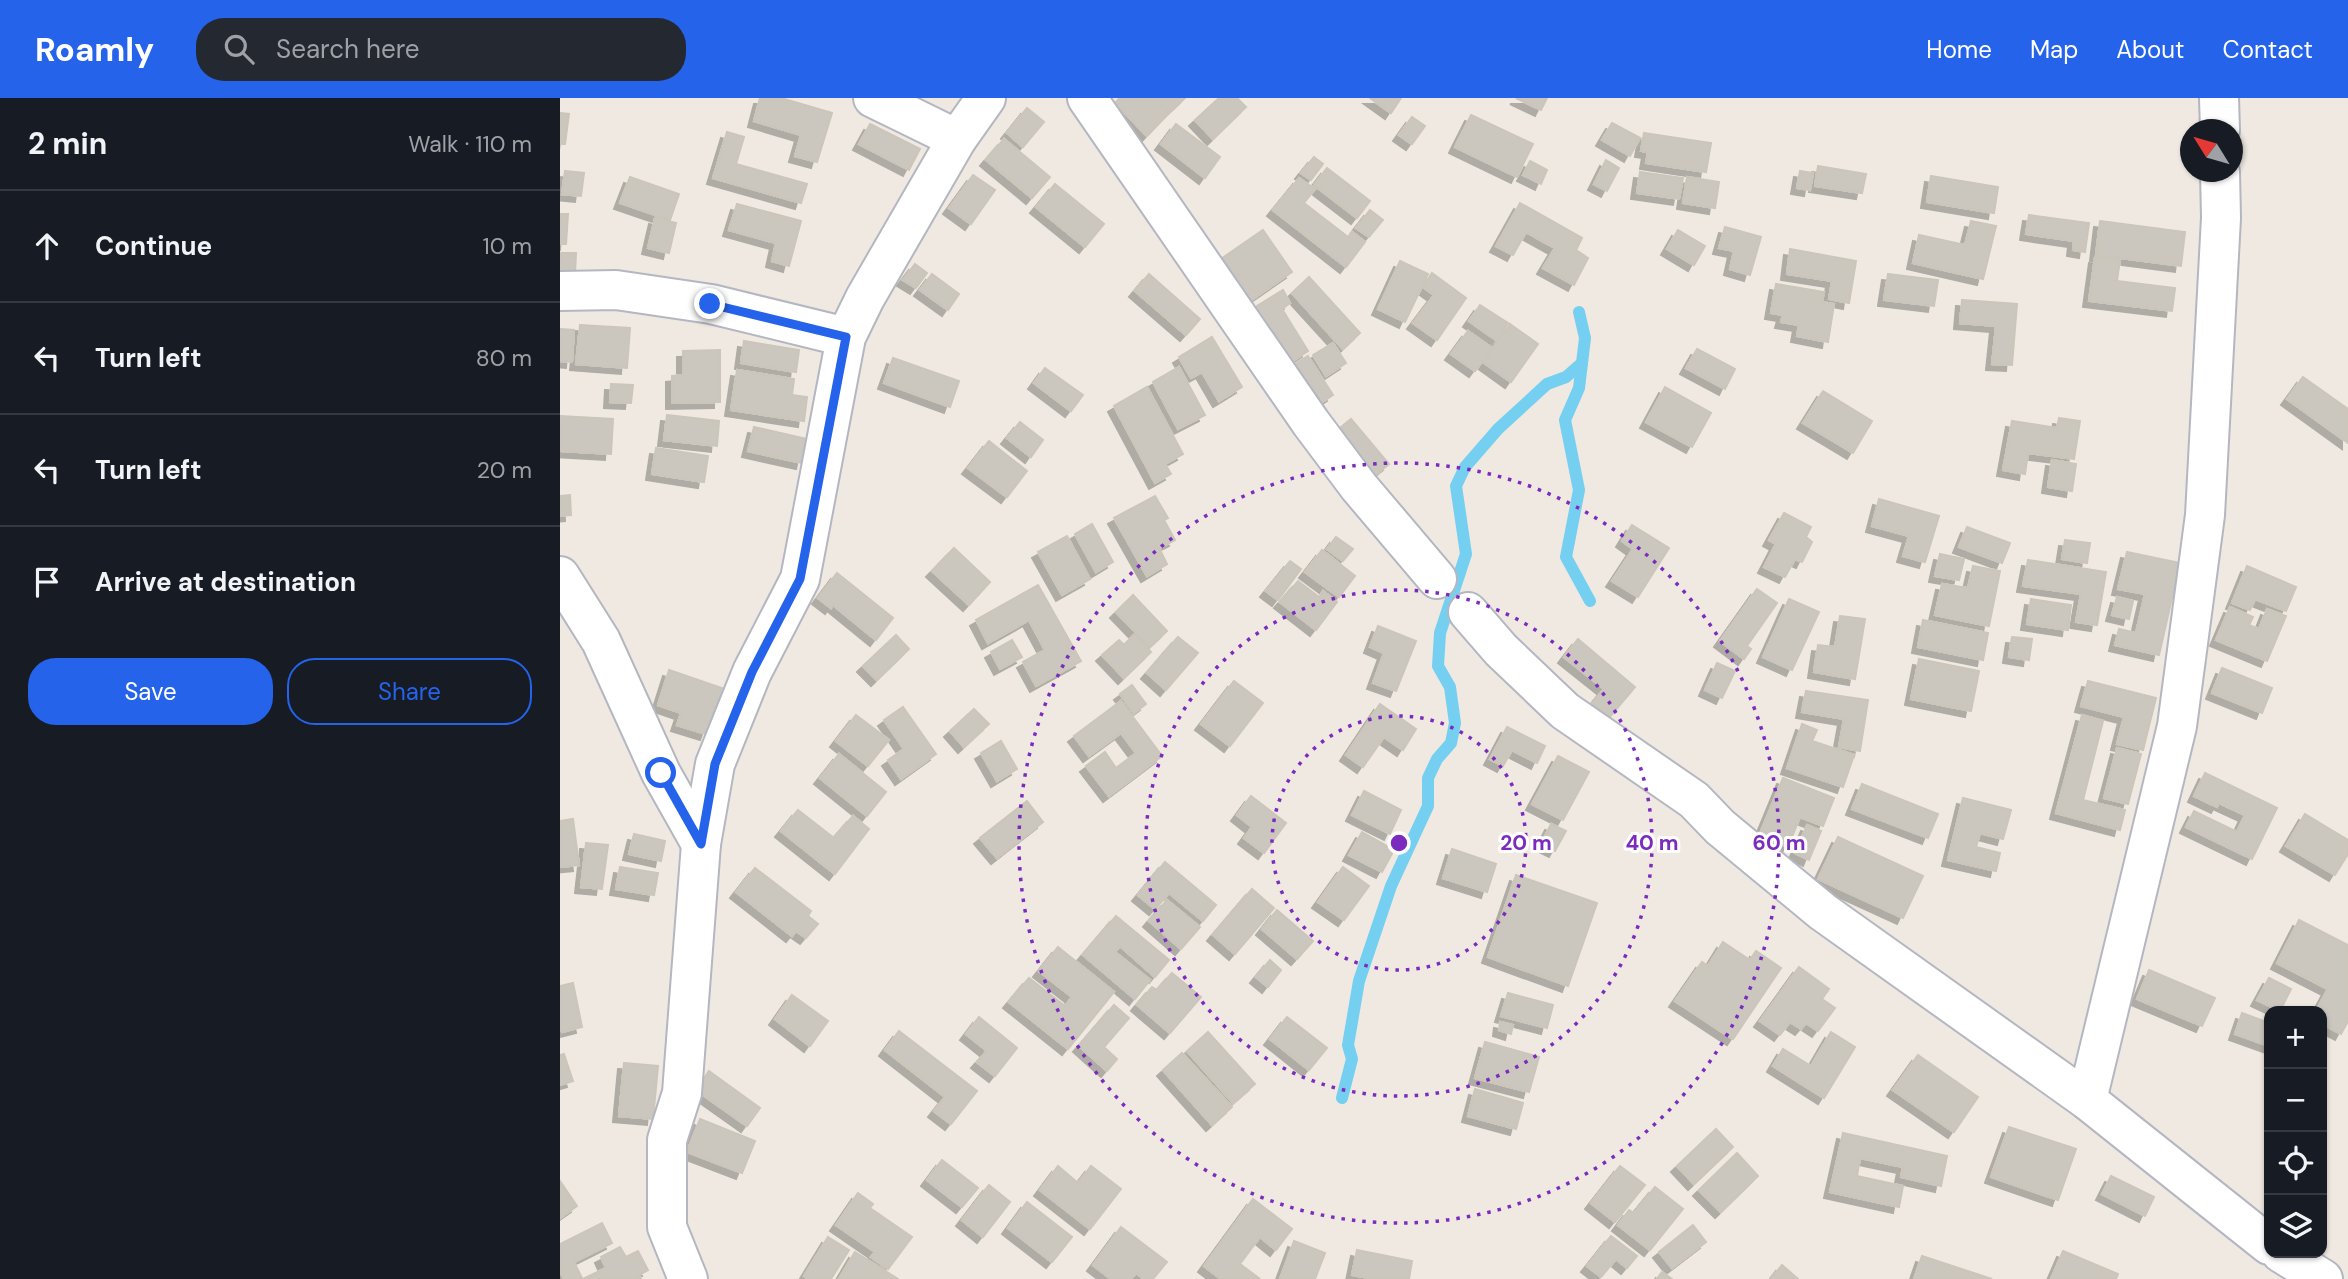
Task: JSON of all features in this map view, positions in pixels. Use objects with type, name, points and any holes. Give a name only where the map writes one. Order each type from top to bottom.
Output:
[{"type":"street","points":[[873,98],[957,139]]},
{"type":"street","points":[[688,1279],[667,1227],[667,1140],[682,1093],[701,844],[715,764],[752,672],[800,579],[846,337],[865,298],[957,139],[986,98]]},
{"type":"street","points":[[1087,98],[1311,423],[1359,487],[1437,579]]},
{"type":"street","points":[[2220,98],[2220,119]]},
{"type":"street","points":[[2087,1100],[2177,726],[2205,515],[2221,218],[2220,182]]},
{"type":"street","points":[[560,291],[616,290],[710,304],[846,337]]},
{"type":"street","points":[[560,576],[601,641],[661,773],[701,844]]},
{"type":"street","points":[[1468,612],[1501,650],[1565,711],[1694,800],[1720,827],[1823,912],[2087,1100],[2264,1241]]},
{"type":"street","points":[[2289,1258],[2323,1279]]},
{"type":"building","points":[[760,98],[781,98],[832,113],[817,162],[795,156],[801,135],[754,121]]},
{"type":"building","points":[[1120,98],[1152,98],[1168,114],[1147,136],[1115,103]]},
{"type":"building","points":[[1154,98],[1185,98],[1169,113]]},
{"type":"building","points":[[1219,98],[1237,98],[1246,107],[1213,139],[1195,120]]},
{"type":"building","points":[[1370,98],[1401,98],[1391,113]]},
{"type":"building","points":[[1516,98],[1547,98],[1541,110]]},
{"type":"building","points":[[1027,108],[1044,122],[1023,147],[1007,133]]},
{"type":"building","points":[[560,113],[569,114],[565,144],[560,144]]},
{"type":"building","points":[[1471,115],[1533,144],[1517,177],[1455,147]]},
{"type":"building","points":[[1412,117],[1425,126],[1412,144],[1399,135]]},
{"type":"building","points":[[1612,123],[1640,138],[1630,156],[1602,140]]},
{"type":"building","points":[[870,124],[920,149],[909,170],[859,144]]},
{"type":"building","points":[[1176,124],[1220,157],[1205,178],[1161,144]]},
{"type":"building","points":[[727,132],[744,137],[736,164],[807,184],[801,203],[713,178]]},
{"type":"building","points":[[1644,133],[1711,143],[1706,172],[1646,163],[1648,152],[1641,151]]},
{"type":"building","points":[[1004,139],[1050,177],[1032,198],[986,160]]},
{"type":"building","points":[[1314,157],[1323,164],[1311,180],[1301,173]]},
{"type":"building","points":[[1606,160],[1619,168],[1607,191],[1594,184]]},
{"type":"building","points":[[1530,161],[1547,170],[1541,184],[1523,175]]},
{"type":"building","points":[[1818,166],[1866,174],[1862,193],[1815,186]]},
{"type":"building","points":[[1327,168],[1370,201],[1357,218],[1314,185]]},
{"type":"building","points":[[565,171],[584,173],[581,196],[562,194]]},
{"type":"building","points":[[1800,171],[1813,173],[1810,190],[1797,188]]},
{"type":"building","points":[[1640,172],[1683,178],[1679,199],[1637,193]]},
{"type":"building","points":[[973,175],[995,190],[971,224],[949,208]]},
{"type":"building","points":[[1931,176],[1998,187],[1994,213],[1927,202]]},
{"type":"building","points":[[630,177],[679,194],[670,220],[620,203]]},
{"type":"building","points":[[1687,177],[1719,182],[1715,208],[1683,203]]},
{"type":"building","points":[[1299,178],[1315,189],[1304,203],[1348,237],[1352,232],[1365,242],[1346,267],[1273,210]]},
{"type":"building","points":[[1055,184],[1104,224],[1085,247],[1036,207]]},
{"type":"building","points":[[1520,203],[1582,238],[1576,250],[1588,258],[1574,285],[1543,268],[1555,248],[1526,232],[1513,255],[1496,246]]},
{"type":"building","points":[[737,204],[801,221],[789,266],[772,261],[776,243],[729,230]]},
{"type":"building","points":[[1370,210],[1383,220],[1369,237],[1356,228]]},
{"type":"building","points":[[560,214],[568,214],[566,244],[560,244]]},
{"type":"building","points":[[2029,215],[2089,223],[2085,252],[2073,250],[2074,241],[2026,234]]},
{"type":"building","points":[[655,218],[676,223],[669,253],[648,248]]},
{"type":"building","points":[[1971,221],[1996,226],[1983,279],[1913,263],[1919,235],[1965,245]]},
{"type":"building","points":[[2100,221],[2185,232],[2181,266],[2096,255]]},
{"type":"building","points":[[1725,227],[1761,237],[1750,275],[1730,269],[1734,251],[1719,248]]},
{"type":"building","points":[[1263,230],[1292,272],[1247,303],[1218,261]]},
{"type":"building","points":[[1678,230],[1705,246],[1694,265],[1667,249]]},
{"type":"building","points":[[1790,249],[1856,261],[1849,303],[1829,299],[1832,281],[1787,274]]},
{"type":"building","points":[[560,253],[576,253],[575,274],[560,274]]},
{"type":"building","points":[[2095,257],[2120,260],[2117,281],[2175,288],[2172,311],[2089,301]]},
{"type":"building","points":[[1400,261],[1428,274],[1405,322],[1378,309]]},
{"type":"building","points":[[915,264],[927,273],[916,288],[903,280]]},
{"type":"building","points":[[1432,273],[1466,298],[1437,340],[1413,323],[1434,295],[1423,287]]},
{"type":"building","points":[[932,274],[959,294],[948,310],[920,290]]},
{"type":"building","points":[[1149,274],[1200,319],[1186,335],[1135,291]]},
{"type":"building","points":[[1888,274],[1938,280],[1934,306],[1884,300]]},
{"type":"building","points":[[1309,277],[1360,333],[1343,349],[1292,293]]},
{"type":"building","points":[[1776,284],[1824,292],[1822,302],[1834,304],[1828,342],[1797,336],[1799,325],[1781,322],[1783,315],[1771,313]]},
{"type":"building","points":[[1283,290],[1290,303],[1282,309],[1308,351],[1287,365],[1252,309]]},
{"type":"building","points":[[1962,300],[2017,304],[2012,365],[1992,364],[1996,326],[1960,323]]},
{"type":"building","points":[[1480,305],[1508,323],[1496,340],[1469,321]]},
{"type":"building","points":[[1510,324],[1538,344],[1511,382],[1483,362]]},
{"type":"building","points":[[580,325],[630,328],[627,368],[576,364]]},
{"type":"building","points":[[560,329],[574,330],[572,362],[560,361]]},
{"type":"building","points":[[1468,331],[1492,348],[1475,371],[1451,354]]},
{"type":"building","points":[[1212,337],[1242,387],[1219,401],[1202,372],[1191,378],[1179,357]]},
{"type":"building","points":[[744,341],[799,350],[796,372],[741,363]]},
{"type":"building","points":[[1333,343],[1346,363],[1326,376],[1313,355]]},
{"type":"building","points":[[1697,349],[1735,369],[1725,389],[1686,368]]},
{"type":"building","points":[[720,350],[720,402],[672,403],[672,376],[683,375],[683,351]]},
{"type":"building","points":[[1308,356],[1333,395],[1313,408],[1289,368]]},
{"type":"building","points":[[893,358],[959,381],[950,407],[884,383]]},
{"type":"building","points":[[1179,367],[1205,415],[1178,429],[1153,382]]},
{"type":"building","points":[[1045,368],[1083,395],[1071,411],[1034,383]]},
{"type":"building","points":[[737,370],[794,379],[792,395],[807,397],[804,421],[731,410]]},
{"type":"building","points":[[2303,377],[2348,409],[2348,443],[2287,399]]},
{"type":"building","points":[[611,384],[633,385],[631,403],[610,402]]},
{"type":"building","points":[[1147,387],[1183,454],[1165,464],[1171,474],[1155,483],[1114,406]]},
{"type":"building","points":[[1665,387],[1711,413],[1692,447],[1646,422]]},
{"type":"building","points":[[1823,391],[1872,421],[1853,453],[1803,423]]},
{"type":"building","points":[[667,415],[719,421],[717,446],[664,440]]},
{"type":"building","points":[[560,416],[613,419],[611,454],[560,451]]},
{"type":"building","points":[[2059,418],[2080,421],[2074,459],[2028,453],[2025,474],[2003,470],[2012,421],[2057,428]]},
{"type":"building","points":[[1351,419],[1389,464],[1373,477],[1330,436]]},
{"type":"building","points":[[1020,422],[1043,440],[1031,457],[1007,438]]},
{"type":"building","points":[[754,427],[807,439],[802,463],[748,451]]},
{"type":"building","points":[[989,441],[1027,471],[1007,497],[968,468]]},
{"type":"building","points":[[656,448],[708,456],[704,482],[652,474]]},
{"type":"building","points":[[2052,460],[2076,464],[2072,491],[2048,487]]},
{"type":"building","points":[[570,495],[571,515],[560,516],[560,496]]},
{"type":"building","points":[[1155,496],[1168,518],[1164,520],[1175,540],[1159,548],[1167,564],[1147,576],[1114,518]]},
{"type":"building","points":[[1879,499],[1939,516],[1925,562],[1903,556],[1909,536],[1872,526]]},
{"type":"building","points":[[1784,513],[1811,527],[1806,537],[1812,542],[1802,562],[1795,559],[1785,577],[1764,567],[1776,544],[1769,540]]},
{"type":"building","points":[[1092,524],[1113,562],[1096,572],[1075,534]]},
{"type":"building","points":[[1632,525],[1669,548],[1638,597],[1612,581],[1633,549],[1622,541]]},
{"type":"building","points":[[1967,527],[2010,543],[2002,563],[1959,547]]},
{"type":"building","points":[[1067,536],[1090,579],[1062,595],[1038,552]]},
{"type":"building","points":[[1336,537],[1353,549],[1343,561],[1327,549]]},
{"type":"building","points":[[2065,540],[2090,543],[2087,563],[2062,559]]},
{"type":"building","points":[[954,548],[990,582],[969,605],[932,571]]},
{"type":"building","points":[[1322,550],[1355,576],[1339,597],[1305,572]]},
{"type":"building","points":[[2127,552],[2180,563],[2159,655],[2115,645],[2119,629],[2136,633],[2145,594],[2118,589]]},
{"type":"building","points":[[1940,554],[1964,559],[1959,580],[1935,576]]},
{"type":"building","points":[[2028,560],[2106,572],[2097,625],[2076,622],[2081,594],[2023,586]]},
{"type":"building","points":[[1290,561],[1301,569],[1278,600],[1266,591]]},
{"type":"building","points":[[1973,566],[2000,571],[1989,626],[1935,615],[1942,584],[1968,588]]},
{"type":"building","points":[[2247,566],[2296,587],[2286,611],[2255,599],[2250,610],[2232,603]]},
{"type":"building","points":[[837,573],[893,618],[876,640],[833,605],[831,608],[818,598]]},
{"type":"building","points":[[1298,581],[1319,597],[1323,591],[1337,602],[1316,630],[1280,602]]},
{"type":"building","points":[[1038,585],[1081,661],[1036,686],[1023,662],[1045,650],[1029,620],[988,643],[976,620]]},
{"type":"building","points":[[1757,589],[1777,603],[1747,646],[1751,649],[1744,659],[1720,641]]},
{"type":"building","points":[[1133,595],[1167,631],[1150,647],[1116,612]]},
{"type":"building","points":[[2117,597],[2133,601],[2129,619],[2112,615]]},
{"type":"building","points":[[1789,599],[1819,612],[1792,670],[1763,657]]},
{"type":"building","points":[[2031,599],[2071,605],[2068,630],[2027,624]]},
{"type":"building","points":[[2230,607],[2253,617],[2249,625],[2259,629],[2267,609],[2286,616],[2267,661],[2216,640]]},
{"type":"building","points":[[1840,616],[1865,619],[1855,679],[1814,672],[1818,645],[1835,647]]},
{"type":"building","points":[[1923,620],[1988,633],[1983,660],[1918,647]]},
{"type":"building","points":[[1378,626],[1416,641],[1396,691],[1373,683],[1384,653],[1370,647]]},
{"type":"building","points":[[896,635],[909,649],[877,680],[863,666]]},
{"type":"building","points":[[1134,635],[1151,652],[1124,678],[1102,655],[1119,640],[1124,645]]},
{"type":"building","points":[[1178,637],[1198,653],[1166,690],[1147,673]]},
{"type":"building","points":[[2012,637],[2032,639],[2029,660],[2009,657]]},
{"type":"building","points":[[1578,639],[1635,687],[1608,719],[1591,705],[1604,689],[1564,657]]},
{"type":"building","points":[[1012,640],[1022,657],[1000,669],[991,652]]},
{"type":"building","points":[[1919,659],[1979,671],[1971,711],[1911,699]]},
{"type":"building","points":[[1717,663],[1735,671],[1722,698],[1705,690]]},
{"type":"building","points":[[2222,668],[2272,688],[2262,713],[2212,693]]},
{"type":"building","points":[[669,670],[722,688],[706,734],[677,725],[681,713],[658,705]]},
{"type":"building","points":[[1234,681],[1263,703],[1230,746],[1201,724]]},
{"type":"building","points":[[2088,681],[2156,698],[2143,750],[2117,744],[2124,717],[2081,706]]},
{"type":"building","points":[[1132,685],[1146,704],[1134,713],[1120,694]]},
{"type":"building","points":[[1806,691],[1868,700],[1860,751],[1839,747],[1844,719],[1802,712]]},
{"type":"building","points":[[1121,701],[1162,756],[1109,796],[1086,766],[1105,752],[1116,768],[1136,753],[1121,733],[1089,756],[1074,736]]},
{"type":"building","points":[[1380,704],[1416,729],[1403,750],[1384,737],[1363,767],[1346,755]]},
{"type":"building","points":[[903,707],[936,754],[901,779],[888,760],[904,749],[884,720]]},
{"type":"building","points":[[974,709],[989,724],[964,747],[950,731]]},
{"type":"building","points":[[856,715],[889,740],[868,766],[836,741]]},
{"type":"building","points":[[2082,715],[2103,721],[2083,800],[2125,810],[2120,830],[2056,813]]},
{"type":"building","points":[[1802,724],[1817,730],[1812,741],[1854,755],[1843,787],[1787,768]]},
{"type":"building","points":[[1507,727],[1545,746],[1537,763],[1512,750],[1503,766],[1490,759]]},
{"type":"building","points":[[1001,741],[1017,769],[997,781],[981,753]]},
{"type":"building","points":[[2117,748],[2141,754],[2128,804],[2104,798]]},
{"type":"building","points":[[839,754],[886,792],[867,816],[820,778]]},
{"type":"building","points":[[1558,756],[1589,772],[1563,820],[1532,804]]},
{"type":"building","points":[[2205,773],[2277,808],[2252,859],[2186,827],[2194,811],[2237,832],[2245,815],[2219,803],[2217,807],[2194,796]]},
{"type":"building","points":[[1783,778],[1834,798],[1823,826],[1800,817],[1788,847],[1759,836]]},
{"type":"building","points":[[1862,784],[1938,814],[1928,838],[1852,809]]},
{"type":"building","points":[[1364,791],[1401,810],[1390,834],[1352,815]]},
{"type":"building","points":[[1251,796],[1286,823],[1264,853],[1244,838],[1252,827],[1237,815]]},
{"type":"building","points":[[1963,798],[2011,810],[2003,839],[1980,833],[1976,847],[2000,853],[1996,871],[1948,860]]},
{"type":"building","points":[[1027,801],[1043,822],[997,858],[980,838]]},
{"type":"building","points":[[798,810],[834,838],[853,816],[869,829],[835,874],[781,831]]},
{"type":"building","points":[[2305,814],[2348,840],[2348,854],[2335,875],[2286,846]]},
{"type":"building","points":[[573,819],[579,865],[560,867],[560,821]]},
{"type":"building","points":[[1551,824],[1566,831],[1555,851],[1541,844]]},
{"type":"building","points":[[1807,825],[1821,831],[1809,860],[1795,853]]},
{"type":"building","points":[[1362,832],[1394,850],[1382,872],[1349,855]]},
{"type":"building","points":[[634,834],[665,841],[661,861],[629,854]]},
{"type":"building","points":[[1838,837],[1923,876],[1903,918],[1818,879]]},
{"type":"building","points":[[586,843],[608,845],[602,889],[581,887]]},
{"type":"building","points":[[1452,849],[1496,864],[1487,892],[1443,878]]},
{"type":"building","points":[[1165,862],[1216,905],[1203,921],[1169,893],[1155,909],[1138,895]]},
{"type":"building","points":[[620,867],[658,873],[654,895],[616,889]]},
{"type":"building","points":[[1343,867],[1369,886],[1344,920],[1318,902]]},
{"type":"building","points":[[755,868],[811,911],[808,916],[818,924],[806,938],[796,931],[792,936],[736,892]]},
{"type":"building","points":[[1516,875],[1597,903],[1568,986],[1488,957]]},
{"type":"building","points":[[1252,889],[1274,908],[1235,954],[1213,935]]},
{"type":"building","points":[[1167,900],[1200,927],[1181,949],[1149,921]]},
{"type":"building","points":[[1277,910],[1313,941],[1297,959],[1262,929]]},
{"type":"building","points":[[1116,916],[1169,960],[1155,977],[1120,946],[1115,952],[1150,980],[1135,999],[1083,955]]},
{"type":"building","points":[[2299,920],[2348,945],[2348,1021],[2341,1034],[2327,1027],[2327,1006],[2319,1006],[2328,989],[2277,963]]},
{"type":"building","points":[[1723,942],[1750,960],[1756,951],[1781,968],[1733,1039],[1675,1001],[1702,962],[1708,966]]},
{"type":"building","points":[[1058,947],[1114,992],[1068,1049],[1009,1002],[1029,978],[1065,1006],[1072,997],[1039,971]]},
{"type":"building","points":[[1270,960],[1281,970],[1268,987],[1256,977]]},
{"type":"building","points":[[1799,967],[1829,989],[1822,999],[1835,1008],[1818,1031],[1806,1023],[1801,1029],[1790,1022],[1780,1035],[1760,1021]]},
{"type":"building","points":[[2149,970],[2215,998],[2202,1026],[2137,999]]},
{"type":"building","points":[[1172,973],[1201,997],[1170,1033],[1137,1005],[1152,987],[1157,990]]},
{"type":"building","points":[[2269,978],[2291,989],[2282,1006],[2270,1006],[2257,1000]]},
{"type":"building","points":[[573,983],[582,1027],[562,1032],[560,986]]},
{"type":"building","points":[[1508,993],[1553,1005],[1547,1028],[1501,1016]]},
{"type":"building","points":[[792,995],[828,1021],[810,1046],[775,1019]]},
{"type":"building","points":[[1114,1005],[1129,1018],[1104,1047],[1117,1059],[1107,1071],[1079,1046]]},
{"type":"building","points":[[2242,1013],[2264,1021],[2264,1044],[2235,1034]]},
{"type":"building","points":[[979,1017],[1017,1048],[995,1076],[977,1062],[987,1051],[966,1034]]},
{"type":"building","points":[[1287,1017],[1327,1048],[1309,1070],[1270,1039]]},
{"type":"building","points":[[1500,1022],[1513,1025],[1511,1034],[1499,1030]]},
{"type":"building","points":[[899,1031],[977,1091],[951,1124],[934,1111],[945,1097],[885,1050]]},
{"type":"building","points":[[1208,1032],[1255,1084],[1233,1103],[1187,1051]]},
{"type":"building","points":[[1831,1032],[1855,1047],[1824,1098],[1773,1066],[1783,1049],[1811,1066]]},
{"type":"building","points":[[1485,1042],[1539,1057],[1529,1092],[1475,1078]]},
{"type":"building","points":[[1182,1053],[1232,1107],[1212,1125],[1163,1070]]},
{"type":"building","points":[[564,1054],[573,1081],[560,1085],[560,1055]]},
{"type":"building","points":[[1918,1055],[1978,1097],[1954,1132],[1893,1090]]},
{"type":"building","points":[[624,1063],[658,1066],[653,1119],[619,1116]]},
{"type":"building","points":[[709,1071],[760,1108],[747,1126],[696,1090]]},
{"type":"building","points":[[1475,1089],[1523,1103],[1516,1129],[1468,1116]]},
{"type":"building","points":[[700,1119],[755,1141],[742,1173],[687,1152]]},
{"type":"building","points":[[2009,1127],[2076,1149],[2058,1200],[1991,1177]]},
{"type":"building","points":[[1716,1129],[1733,1147],[1694,1184],[1677,1166]]},
{"type":"building","points":[[1843,1133],[1947,1156],[1941,1186],[1901,1177],[1903,1167],[1860,1158],[1857,1176],[1903,1186],[1899,1207],[1830,1192]]},
{"type":"building","points":[[1737,1153],[1758,1176],[1721,1212],[1699,1190]]},
{"type":"building","points":[[942,1160],[978,1188],[962,1207],[927,1180]]},
{"type":"building","points":[[1058,1166],[1078,1183],[1091,1166],[1121,1189],[1090,1229],[1040,1190]]},
{"type":"building","points":[[1620,1166],[1645,1185],[1615,1222],[1591,1203]]},
{"type":"building","points":[[2111,1176],[2154,1197],[2145,1216],[2102,1194]]},
{"type":"building","points":[[560,1181],[577,1206],[560,1218]]},
{"type":"building","points":[[989,1185],[1010,1202],[983,1237],[962,1220]]},
{"type":"building","points":[[1655,1187],[1683,1209],[1650,1250],[1618,1225],[1629,1210],[1634,1213]]},
{"type":"building","points":[[858,1193],[873,1204],[870,1208],[912,1237],[888,1269],[871,1257],[875,1252],[836,1225]]},
{"type":"building","points":[[1253,1199],[1292,1229],[1276,1250],[1260,1237],[1240,1264],[1260,1279],[1221,1279],[1204,1266]]},
{"type":"building","points":[[1027,1202],[1072,1237],[1052,1262],[1008,1228]]},
{"type":"building","points":[[602,1223],[612,1243],[574,1262],[582,1278],[564,1279],[560,1271],[560,1244]]},
{"type":"building","points":[[1693,1225],[1706,1242],[1672,1268],[1659,1252]]},
{"type":"building","points":[[1121,1227],[1167,1262],[1153,1279],[1144,1279],[1136,1273],[1131,1279],[1111,1279],[1093,1265]]},
{"type":"building","points":[[1611,1236],[1637,1256],[1627,1268],[1616,1259],[1601,1277],[1587,1266]]},
{"type":"building","points":[[828,1237],[849,1250],[831,1279],[808,1279],[804,1276]]},
{"type":"building","points":[[1294,1241],[1325,1253],[1315,1279],[1280,1279]]},
{"type":"building","points":[[620,1247],[626,1257],[638,1251],[648,1270],[639,1275],[641,1279],[583,1279],[606,1268],[601,1257]]},
{"type":"building","points":[[1357,1250],[1412,1261],[1409,1279],[1374,1279],[1352,1275]]},
{"type":"building","points":[[2063,1251],[2118,1274],[2116,1279],[2051,1279]]},
{"type":"building","points":[[855,1252],[898,1279],[839,1279]]},
{"type":"building","points":[[1922,1256],[1992,1279],[1914,1279]]},
{"type":"building","points":[[1782,1265],[1798,1279],[1771,1279]]},
{"type":"building","points":[[1662,1272],[1672,1279],[1657,1279]]},
{"type":"waterway","points":[[1579,312],[1585,338],[1579,388],[1565,420],[1579,490],[1566,557],[1590,601]]},
{"type":"waterway","points":[[1342,1098],[1352,1059],[1348,1045],[1359,981],[1391,886],[1428,806],[1428,778],[1437,759],[1451,743],[1455,723],[1450,687],[1438,666],[1440,633],[1466,554],[1456,486],[1465,467],[1498,429],[1547,384],[1566,377],[1582,363]]},
{"type":"route","points":[[661,773],[701,844],[715,764],[752,672],[800,579],[846,337],[710,304]]}]
